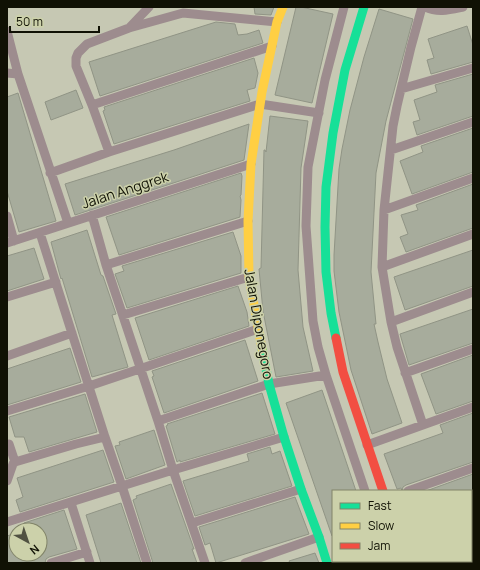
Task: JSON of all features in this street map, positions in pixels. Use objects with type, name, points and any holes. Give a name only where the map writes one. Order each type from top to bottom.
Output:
[{"type":"street","points":[[129,28],[149,7]]},
{"type":"street","name":"Jalan Diponegoro","points":[[283,7],[277,22],[260,104],[251,164],[248,221],[249,276],[269,384],[284,437],[327,563]]},
{"type":"street","points":[[344,7],[330,58],[308,167],[306,226],[313,321],[318,347],[365,490]]},
{"type":"street","points":[[364,7],[345,70],[333,132],[326,187],[326,272],[334,332],[343,372],[383,490]]},
{"type":"street","points":[[424,425],[396,347],[391,322],[382,266],[384,210],[394,126],[401,89],[411,47],[423,7],[440,11],[463,7]]},
{"type":"street","points":[[109,152],[92,104],[76,66],[78,52],[87,44],[180,10],[277,22]]},
{"type":"street","points":[[7,31],[18,74],[68,223]]},
{"type":"street","points":[[92,104],[272,46]]},
{"type":"street","points":[[401,89],[473,68]]},
{"type":"street","points":[[7,73],[18,74]]},
{"type":"street","points":[[50,173],[109,152],[260,104],[319,113]]},
{"type":"street","points":[[391,150],[473,122]]},
{"type":"street","name":"Jalan Anggrek","points":[[11,242],[251,164]]},
{"type":"street","points":[[384,210],[473,178]]},
{"type":"street","points":[[92,215],[106,265],[205,563]]},
{"type":"street","points":[[7,216],[11,242]]},
{"type":"street","points":[[106,265],[248,221]]},
{"type":"street","points":[[40,233],[146,563]]},
{"type":"street","points":[[382,266],[473,234]]},
{"type":"street","points":[[123,315],[249,276]]},
{"type":"street","points":[[7,297],[56,282]]},
{"type":"street","points":[[391,322],[473,292]]},
{"type":"street","points":[[7,411],[89,386],[258,329]]},
{"type":"street","points":[[7,356],[72,333]]},
{"type":"street","points":[[405,373],[473,349]]},
{"type":"street","points":[[158,421],[269,384],[326,375]]},
{"type":"street","points":[[367,445],[473,407]]},
{"type":"street","points":[[7,481],[15,462],[105,437]]},
{"type":"street","points":[[7,522],[284,437]]},
{"type":"street","points":[[9,444],[15,462]]},
{"type":"street","points":[[411,490],[473,468]]},
{"type":"street","points":[[192,523],[301,489]]},
{"type":"street","points":[[72,502],[90,563]]},
{"type":"street","points":[[245,563],[319,537]]},
{"type":"street","points":[[51,563],[87,552]]},
{"type":"building","points":[[254,7],[274,7],[271,15],[255,14]]},
{"type":"building","points":[[296,7],[333,14],[312,103],[275,95]]},
{"type":"building","points":[[379,9],[413,19],[386,121],[376,173],[371,272],[376,324],[374,324],[387,379],[402,423],[372,434],[351,370],[339,312],[334,271],[334,255],[339,169],[342,149],[350,110],[364,57]]},
{"type":"building","points":[[216,22],[235,24],[238,35],[259,30],[263,43],[100,96],[89,62]]},
{"type":"building","points":[[467,26],[473,45],[473,62],[431,74],[427,60],[434,58],[428,39]]},
{"type":"building","points":[[254,58],[258,73],[255,88],[247,90],[250,101],[114,144],[103,111],[105,110],[104,107]]},
{"type":"building","points":[[473,74],[473,116],[417,135],[413,122],[420,120],[414,100],[437,92],[435,85]]},
{"type":"building","points":[[76,90],[83,108],[51,120],[45,102]]},
{"type":"building","points":[[18,93],[56,221],[19,232],[7,191],[7,97]]},
{"type":"building","points":[[270,116],[308,121],[301,168],[298,270],[303,327],[313,371],[276,377],[263,311],[259,269],[261,268],[264,150],[266,152]]},
{"type":"building","points":[[249,124],[244,160],[75,215],[65,184],[174,150]]},
{"type":"building","points":[[473,128],[473,172],[412,194],[400,161],[423,152],[421,146]]},
{"type":"building","points":[[241,173],[240,217],[119,255],[106,217]]},
{"type":"building","points":[[473,184],[473,228],[406,252],[400,237],[408,234],[401,215],[418,210],[416,205]]},
{"type":"building","points":[[87,230],[101,275],[103,276],[116,314],[112,315],[128,367],[92,377],[51,242]]},
{"type":"building","points":[[233,232],[241,256],[241,273],[127,308],[115,274],[124,271],[122,266]]},
{"type":"building","points":[[34,248],[44,279],[7,291],[7,256]]},
{"type":"building","points":[[473,250],[473,286],[405,310],[394,277]]},
{"type":"building","points":[[238,286],[247,312],[249,326],[149,360],[135,318]]},
{"type":"building","points":[[473,309],[473,343],[409,365],[400,334]]},
{"type":"building","points":[[245,340],[258,381],[164,413],[152,377],[154,376],[152,371]]},
{"type":"building","points":[[70,348],[81,382],[7,405],[7,369]]},
{"type":"building","points":[[473,355],[473,401],[436,414],[421,374]]},
{"type":"building","points":[[322,390],[356,490],[332,490],[332,536],[286,403]]},
{"type":"building","points":[[262,393],[275,434],[177,462],[166,426],[168,425],[167,424]]},
{"type":"building","points":[[85,394],[97,432],[29,452],[24,437],[15,437],[9,417]]},
{"type":"building","points":[[473,413],[473,462],[406,485],[402,490],[401,488],[397,489],[384,454],[443,433],[440,425]]},
{"type":"building","points":[[154,430],[165,465],[126,479],[115,446],[120,445],[119,442]]},
{"type":"building","points":[[270,447],[272,454],[280,451],[292,486],[195,516],[183,481],[249,461],[247,454]]},
{"type":"building","points":[[103,450],[114,482],[20,512],[16,500],[23,497],[17,478]]},
{"type":"building","points":[[473,474],[473,491],[429,490]]},
{"type":"building","points":[[171,484],[194,549],[192,549],[197,563],[153,563],[133,500],[137,498],[136,496]]},
{"type":"building","points":[[295,497],[309,534],[216,563],[210,543],[205,545],[199,527]]},
{"type":"building","points":[[121,503],[141,563],[101,563],[86,515]]},
{"type":"building","points":[[64,510],[77,549],[48,558],[48,522],[27,522]]},
{"type":"building","points":[[7,536],[8,562],[45,563],[7,563]]},
{"type":"building","points":[[315,553],[319,563],[290,563],[289,561]]},
{"type":"traffic: fast","points":[[336,338],[326,272],[326,187],[333,133],[345,70],[364,7]]},
{"type":"traffic: fast","points":[[262,349],[269,384],[284,437],[327,563]]},
{"type":"traffic: slow","points":[[262,349],[249,277],[248,221],[251,164],[262,92],[277,22],[283,7]]},
{"type":"traffic: jam","points":[[336,338],[343,372],[383,490]]}]
